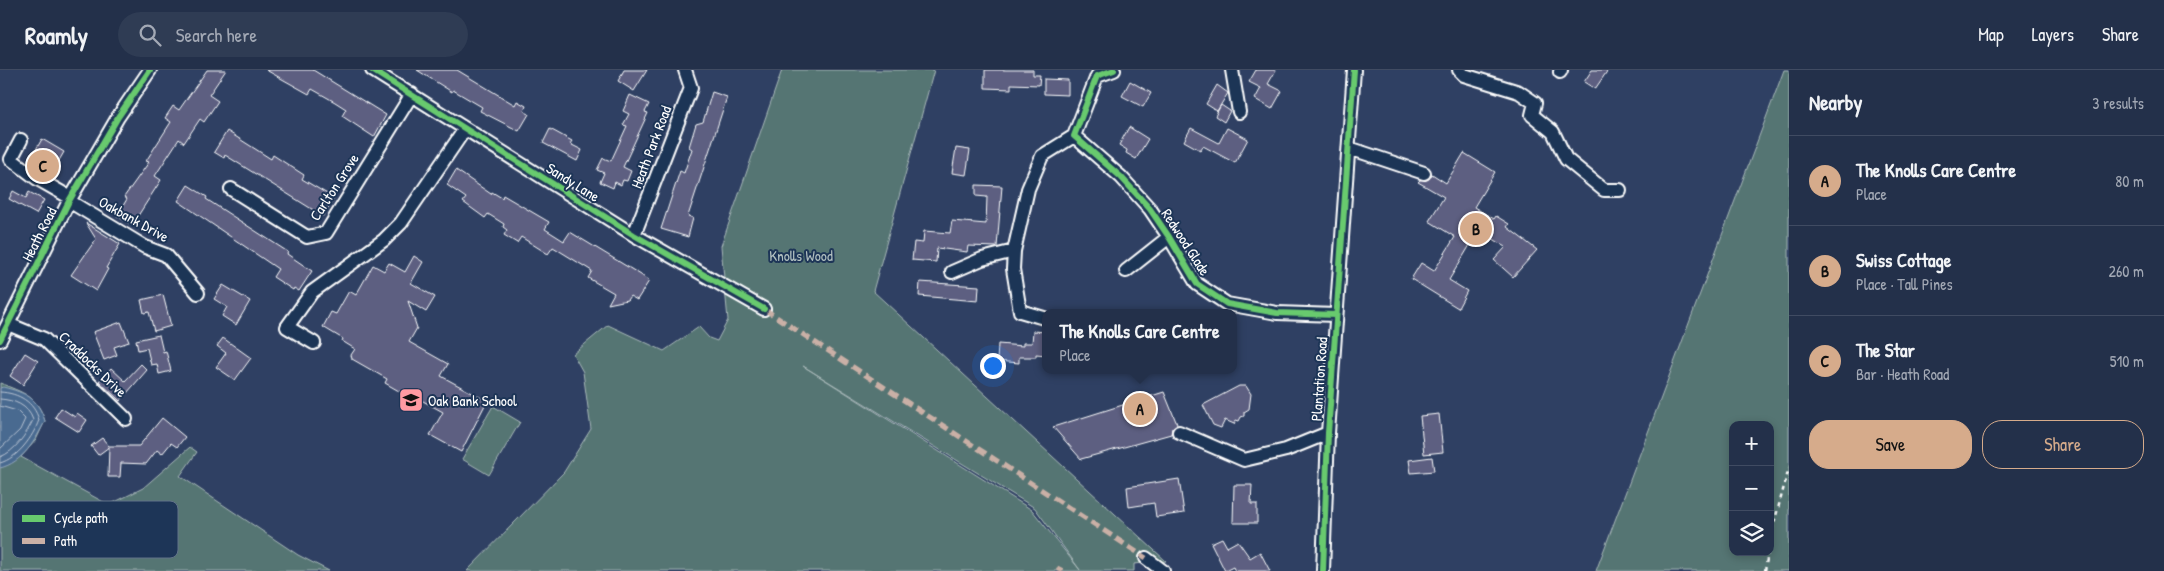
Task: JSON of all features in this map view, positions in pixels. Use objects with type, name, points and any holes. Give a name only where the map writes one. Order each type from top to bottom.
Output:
[{"type":"street","name":"Heath Road","points":[[3,333],[70,199],[118,117],[150,70]]},
{"type":"street","name":"Sandy Lane","points":[[372,70],[634,235],[764,309]]},
{"type":"street","name":"Heath Park Road","points":[[634,235],[691,88],[685,70]]},
{"type":"street","points":[[1042,317],[1020,311],[1013,270],[1014,251],[1028,190],[1042,156],[1074,136],[1093,73],[1114,70]]},
{"type":"street","points":[[1232,70],[1239,112]]},
{"type":"street","name":"Plantation Road","points":[[1323,571],[1328,433],[1354,70]]},
{"type":"street","points":[[1459,70],[1464,75],[1519,92],[1535,103],[1532,115],[1553,132],[1566,159],[1604,190],[1620,190]]},
{"type":"street","name":"Carlton Grove","points":[[231,189],[307,237],[326,233],[412,94]]},
{"type":"street","points":[[314,343],[287,327],[312,292],[384,240],[401,223],[465,129]]},
{"type":"street","name":"Redwood Glade","points":[[1074,136],[1121,177],[1150,209],[1197,284],[1228,304],[1276,313],[1336,315]]},
{"type":"street","name":"Oakbank Drive","points":[[22,140],[11,160],[145,247],[166,255],[198,293]]},
{"type":"street","points":[[1349,148],[1424,173]]},
{"type":"street","points":[[1126,271],[1169,237]]},
{"type":"street","points":[[952,272],[982,259],[1014,251]]},
{"type":"street","name":"Craddocks Drive","points":[[3,333],[44,340],[126,419]]},
{"type":"street","points":[[1179,432],[1244,460],[1286,450],[1328,433]]},
{"type":"street","points":[[1146,558],[1163,571]]},
{"type":"path","points":[[1774,523],[1789,468]]},
{"type":"path","points":[[1764,571],[1767,556]]},
{"type":"green space","name":"Knolls Wood","points":[[782,70],[934,70],[873,291],[1166,561],[1134,564],[1134,571],[467,571],[564,472],[591,429],[583,372],[573,354],[608,325],[664,351],[699,327],[709,338],[717,341],[728,320],[721,246]],"holes":[[[803,366],[1035,508],[1080,570],[1032,510]]]},
{"type":"green space","points":[[1784,70],[1789,70],[1789,571],[1596,571]]},
{"type":"green space","points":[[0,383],[33,400],[42,412],[45,421],[36,440],[21,457],[102,501],[12,501],[12,558],[178,558],[178,501],[117,501],[143,488],[190,447],[197,452],[180,476],[298,555],[329,571],[0,571]]},
{"type":"green space","points":[[493,406],[520,422],[489,475],[462,459]]},
{"type":"water","points":[[3,387],[30,397],[38,406],[45,421],[33,443],[22,456],[0,468],[0,388]]},
{"type":"building","points":[[207,70],[226,70],[209,95],[218,101],[204,122],[200,119],[184,143],[179,139],[155,176],[161,180],[132,225],[117,216],[127,199],[124,197],[149,162],[146,161],[171,122],[165,118],[173,106],[179,110]]},
{"type":"building","points":[[266,70],[313,70],[386,115],[374,137],[342,116],[346,109],[335,102],[312,89],[309,94]]},
{"type":"building","points":[[417,70],[457,70],[515,105],[517,101],[526,106],[524,111],[529,114],[519,131],[480,111],[482,107],[453,90],[452,92]]},
{"type":"building","points":[[624,70],[647,70],[634,91],[618,81]]},
{"type":"building","points":[[985,70],[1033,70],[1033,75],[1040,75],[1039,85],[1011,84],[1011,89],[985,88]]},
{"type":"building","points":[[1256,70],[1276,70],[1268,84],[1282,91],[1272,109],[1255,99],[1261,88],[1249,82]]},
{"type":"building","points":[[1592,70],[1608,70],[1595,89],[1584,82]]},
{"type":"building","points":[[1044,79],[1068,80],[1068,95],[1044,94]]},
{"type":"building","points":[[1130,81],[1151,93],[1143,107],[1122,96]]},
{"type":"building","points":[[1217,85],[1228,93],[1217,111],[1206,104]]},
{"type":"building","points":[[712,92],[727,97],[688,216],[693,218],[688,237],[661,229],[680,171],[684,173],[692,149],[689,147],[696,124],[703,122]]},
{"type":"building","points":[[630,95],[649,104],[645,112],[648,113],[623,167],[631,171],[627,181],[623,180],[621,185],[615,182],[613,188],[600,182],[604,173],[597,170],[603,158],[611,161],[627,126],[623,125],[629,114],[623,111]]},
{"type":"building","points":[[1221,105],[1230,111],[1224,122],[1215,116]]},
{"type":"building","points":[[1129,127],[1148,139],[1136,159],[1126,153],[1127,150],[1119,145]]},
{"type":"building","points":[[1191,128],[1219,143],[1227,128],[1248,139],[1235,163],[1203,146],[1200,150],[1184,141]]},
{"type":"building","points":[[550,129],[572,141],[570,144],[582,150],[577,161],[543,143]]},
{"type":"building","points":[[227,131],[271,159],[273,155],[304,175],[302,179],[334,198],[323,216],[225,155],[224,158],[214,152]]},
{"type":"building","points":[[42,139],[64,152],[50,176],[35,167],[40,159],[34,153]]},
{"type":"building","points":[[956,148],[970,150],[966,175],[952,173]]},
{"type":"building","points":[[1464,153],[1495,172],[1474,207],[1494,219],[1496,216],[1509,224],[1507,227],[1537,250],[1513,277],[1494,260],[1506,247],[1479,230],[1449,280],[1467,291],[1458,308],[1411,279],[1421,263],[1434,271],[1455,237],[1429,221],[1444,197],[1418,182],[1429,179],[1432,174],[1446,183]]},
{"type":"building","points":[[456,170],[491,194],[492,192],[502,198],[503,195],[549,222],[545,229],[564,241],[570,232],[641,275],[649,281],[637,300],[630,296],[627,300],[608,304],[614,293],[588,278],[592,271],[553,247],[548,254],[521,237],[517,243],[504,235],[507,230],[503,227],[504,224],[488,214],[485,218],[463,202],[466,198],[447,185]]},
{"type":"building","points":[[188,185],[207,197],[206,199],[288,252],[287,254],[312,271],[299,291],[294,288],[293,290],[273,277],[278,269],[178,201]]},
{"type":"building","points":[[976,185],[1002,186],[997,247],[968,246],[967,252],[937,248],[936,262],[912,260],[914,242],[923,243],[924,231],[950,233],[952,221],[986,224],[987,197],[976,196]]},
{"type":"building","points":[[13,191],[26,198],[29,192],[44,200],[36,214],[9,199]]},
{"type":"building","points":[[86,223],[120,244],[106,268],[108,269],[96,291],[71,275],[96,239]]},
{"type":"building","points":[[414,256],[423,262],[411,283],[435,297],[426,312],[408,301],[417,328],[409,342],[448,364],[441,376],[487,401],[461,452],[430,435],[443,412],[412,395],[411,398],[385,383],[387,379],[352,359],[351,355],[355,349],[323,327],[331,312],[336,314],[349,291],[356,295],[373,265],[384,271],[389,263],[405,272]]},
{"type":"building","points":[[920,282],[979,286],[978,301],[919,296]]},
{"type":"building","points":[[223,285],[250,301],[236,325],[222,316],[227,307],[214,299]]},
{"type":"building","points":[[163,295],[171,326],[154,331],[149,312],[144,313],[141,300]]},
{"type":"building","points":[[121,322],[129,342],[114,347],[117,355],[104,360],[93,332]]},
{"type":"building","points":[[1033,331],[1042,332],[1042,355],[1036,354],[1036,357],[1019,357],[1019,363],[997,361],[998,344],[1023,346],[1023,343],[1032,343]]},
{"type":"building","points":[[159,335],[163,352],[166,351],[171,371],[159,374],[157,364],[151,365],[147,348],[138,350],[136,340]]},
{"type":"building","points":[[223,338],[251,358],[235,380],[216,367],[226,353],[217,346]]},
{"type":"building","points":[[25,353],[38,361],[23,385],[10,376]]},
{"type":"building","points":[[141,364],[147,370],[120,401],[99,381],[111,368],[125,381]]},
{"type":"building","points":[[1239,386],[1246,386],[1251,394],[1249,409],[1234,424],[1225,420],[1221,428],[1213,425],[1203,405]]},
{"type":"building","points":[[1164,392],[1177,424],[1172,428],[1171,434],[1081,459],[1053,427]]},
{"type":"building","points":[[61,408],[75,417],[77,413],[87,420],[79,432],[55,417]]},
{"type":"building","points":[[1439,414],[1443,452],[1424,454],[1420,416]]},
{"type":"building","points":[[162,418],[185,437],[177,447],[171,443],[162,454],[157,450],[146,464],[121,463],[120,477],[108,477],[109,447],[98,455],[91,446],[102,438],[109,446],[139,446]]},
{"type":"building","points":[[1432,457],[1434,471],[1411,473],[1409,460]]},
{"type":"building","points":[[1179,479],[1184,513],[1156,517],[1154,503],[1129,507],[1127,487]]},
{"type":"building","points":[[1234,485],[1252,485],[1251,504],[1257,504],[1257,523],[1233,523]]},
{"type":"building","points":[[1222,538],[1227,547],[1238,541],[1250,558],[1260,552],[1270,571],[1235,571],[1233,567],[1225,571],[1211,543]]},
{"type":"marked path","points":[[764,309],[1146,558]]},
{"type":"marked path","points":[[1057,568],[1063,571]]},
{"type":"cycle path","points":[[0,340],[69,201],[118,117],[150,70]]},
{"type":"cycle path","points":[[372,70],[634,235],[764,309]]},
{"type":"cycle path","points":[[1114,70],[1097,76],[1074,136],[1121,177],[1150,209],[1197,284],[1227,304],[1277,313],[1336,315]]},
{"type":"cycle path","points":[[1323,571],[1328,433],[1354,70]]},
{"type":"place","name":"The Star","points":[[43,166]]},
{"type":"place","name":"Swiss Cottage","points":[[1476,229]]},
{"type":"place","name":"Oak Bank School","points":[[411,400]]},
{"type":"place","name":"The Knolls Care Centre","points":[[1140,409]]}]
